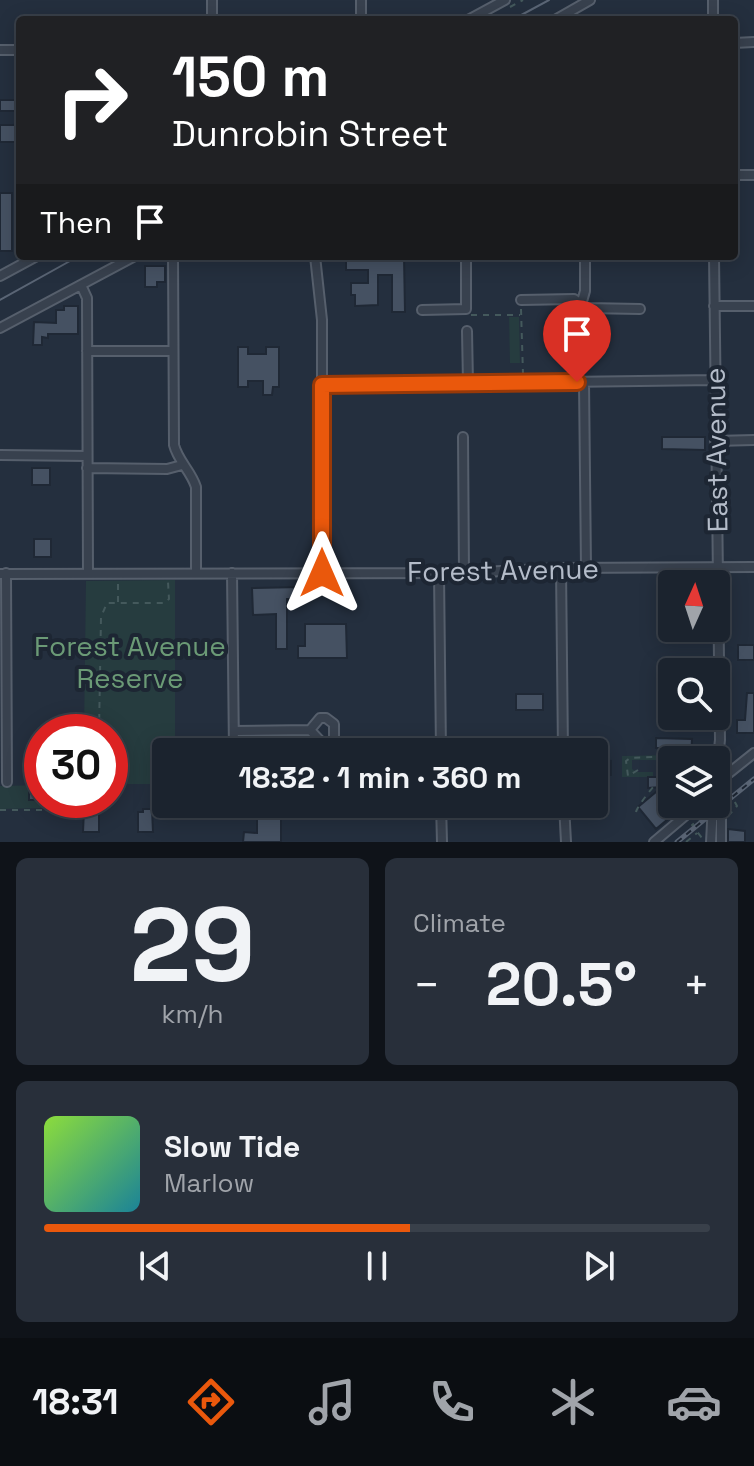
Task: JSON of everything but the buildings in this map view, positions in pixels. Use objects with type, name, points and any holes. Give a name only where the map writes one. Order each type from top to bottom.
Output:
[{"type":"street","points":[[475,16],[505,0]]},
{"type":"street","points":[[562,16],[590,0]]},
{"type":"street","points":[[0,276],[30,260]]},
{"type":"street","points":[[0,328],[128,260]]},
{"type":"street","points":[[173,260],[174,445],[196,487],[196,573]]},
{"type":"street","points":[[315,260],[322,320],[322,573]]},
{"type":"street","points":[[422,310],[466,309],[466,260]]},
{"type":"street","points":[[578,302],[585,291],[585,260]]},
{"type":"street","name":"East Avenue","points":[[714,260],[720,746]]},
{"type":"street","points":[[81,285],[87,298],[88,574]]},
{"type":"street","points":[[521,300],[578,302],[586,308],[640,309]]},
{"type":"street","points":[[714,306],[754,306]]},
{"type":"street","points":[[467,331],[468,383]]},
{"type":"street","points":[[575,331],[581,382],[586,568]]},
{"type":"street","points":[[87,351],[173,351]]},
{"type":"street","points":[[322,385],[715,380]]},
{"type":"street","points":[[463,437],[464,573]]},
{"type":"street","points":[[715,441],[754,440]]},
{"type":"street","points":[[0,455],[87,456]]},
{"type":"street","points":[[87,468],[167,469],[182,465]]},
{"type":"street","name":"Forest Avenue","points":[[3,574],[464,573],[561,568],[754,567]]},
{"type":"street","points":[[561,568],[563,738]]},
{"type":"street","points":[[232,573],[234,738]]},
{"type":"street","points":[[439,573],[441,738]]},
{"type":"street","points":[[3,574],[7,782]]},
{"type":"street","points":[[234,731],[310,730]]},
{"type":"street","points":[[730,768],[741,765],[754,753]]},
{"type":"street","points":[[441,818],[442,842]]},
{"type":"street","points":[[565,818],[566,842]]},
{"type":"street","points":[[654,842],[682,818]]},
{"type":"street","points":[[706,840],[710,818]]},
{"type":"street","name":"East Avenue","points":[[721,818],[721,842]]},
{"type":"path","points":[[521,300],[523,382]]},
{"type":"path","points":[[575,331],[578,302]]},
{"type":"path","points":[[466,309],[466,315],[521,315]]},
{"type":"path","points":[[118,580],[118,603]]},
{"type":"path","points":[[99,714],[101,617],[107,603],[164,603],[169,599],[168,580]]},
{"type":"path","points":[[638,770],[628,776],[626,761],[630,758],[658,757]]},
{"type":"path","points":[[636,812],[637,806],[650,795],[658,781]]},
{"type":"path","points":[[730,797],[737,806],[730,813]]},
{"type":"path","points":[[0,810],[24,810]]},
{"type":"path","points":[[698,818],[692,825],[706,840]]},
{"type":"path","points":[[686,842],[697,833]]},
{"type":"green space","points":[[509,317],[519,317],[520,363],[510,363]]},
{"type":"green space","name":"Forest Avenue Reserve","points":[[175,580],[175,738],[152,738],[152,784],[128,784],[128,714],[84,714],[86,581]]},
{"type":"green space","points":[[658,755],[658,760],[632,760],[632,769],[653,772],[653,777],[622,777],[622,756]]},
{"type":"green space","points":[[24,785],[24,808],[0,809],[0,786]]},
{"type":"tram line","points":[[519,16],[549,0]]},
{"type":"tram line","points":[[0,300],[72,260]]},
{"type":"railway","points":[[677,842],[754,779]]},
{"type":"route","points":[[322,573],[322,385],[577,382]]}]
